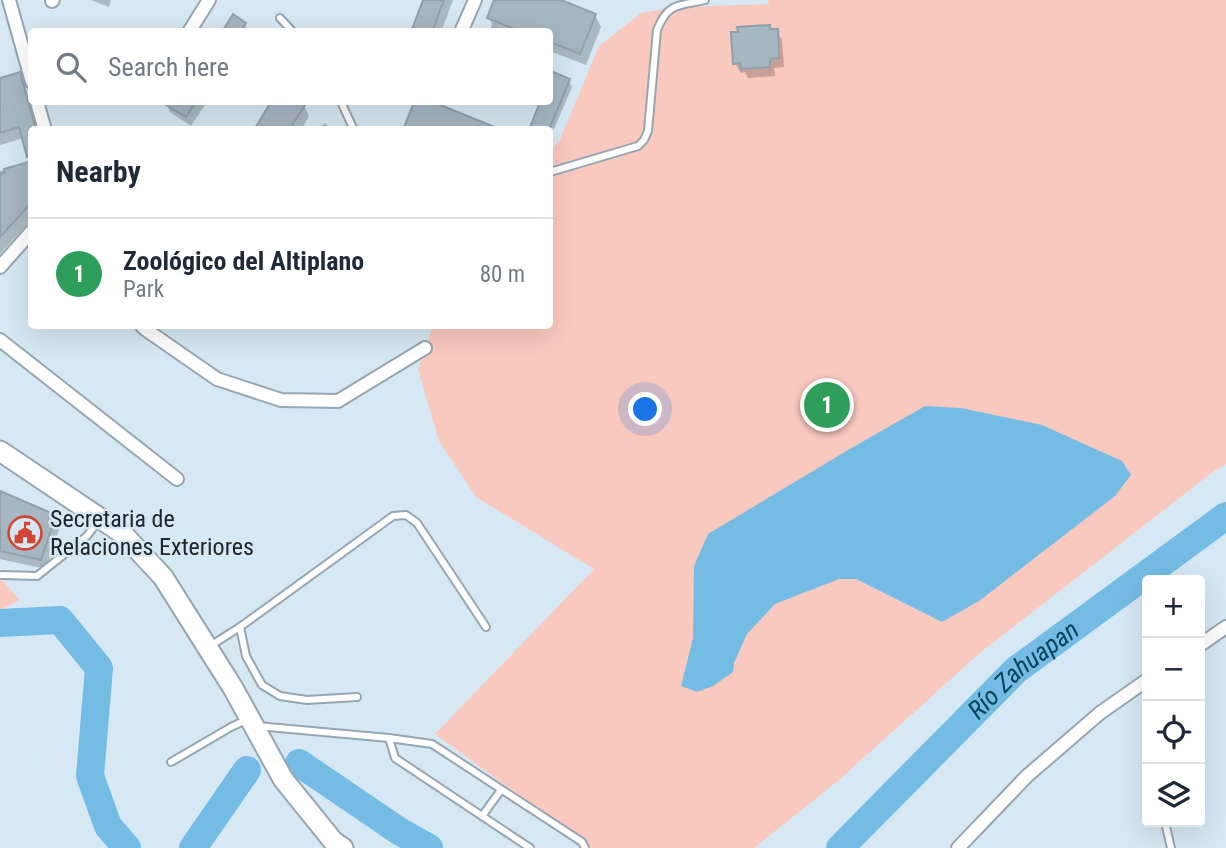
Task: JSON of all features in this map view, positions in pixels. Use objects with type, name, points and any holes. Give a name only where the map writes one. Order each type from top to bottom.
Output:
[{"type":"main road","points":[[0,451],[122,533],[163,577],[233,688],[283,779],[333,841],[343,848]]},
{"type":"street","points":[[9,0],[28,68]]},
{"type":"street","points":[[192,28],[209,0]]},
{"type":"street","points":[[463,28],[475,0]]},
{"type":"street","points":[[38,105],[44,126]]},
{"type":"street","points":[[0,267],[28,236]]},
{"type":"street","points":[[146,329],[217,379],[281,400],[338,401],[425,348]]},
{"type":"street","points":[[0,340],[177,479]]},
{"type":"street","points":[[1205,641],[1226,626]]},
{"type":"street","points":[[958,848],[1027,776],[1100,713],[1142,684]]},
{"type":"lane","points":[[553,171],[638,145],[644,140],[648,131],[657,30],[663,15],[674,7],[705,0]]},
{"type":"lane","points":[[280,18],[289,28]]},
{"type":"lane","points":[[342,105],[352,126]]},
{"type":"lane","points":[[208,648],[393,516],[406,516],[418,523],[486,627]]},
{"type":"lane","points":[[2,575],[37,576],[87,536],[100,518]]},
{"type":"lane","points":[[240,627],[246,656],[262,685],[280,696],[307,700],[357,696]]},
{"type":"lane","points":[[172,762],[231,727],[252,722],[432,744],[582,842],[585,848]]},
{"type":"lane","points":[[389,738],[395,758],[530,848]]},
{"type":"lane","points":[[482,816],[501,790]]},
{"type":"lane","points":[[1166,827],[1171,848]]},
{"type":"shaded area","points":[[768,0],[1226,0],[1226,464],[981,652],[839,780],[754,848],[591,848],[435,734],[594,569],[476,497],[439,441],[418,369],[432,329],[553,329],[553,147],[559,142],[599,46],[641,13],[677,7],[769,4]]},
{"type":"shaded area","points":[[0,578],[20,600],[0,610]]},
{"type":"water","points":[[925,406],[961,408],[1042,425],[1122,461],[1131,475],[1115,496],[979,601],[942,622],[856,579],[839,579],[775,604],[747,634],[734,663],[733,672],[713,686],[697,692],[681,686],[693,638],[694,566],[708,534]]},
{"type":"building","points":[[423,0],[444,0],[434,28],[412,28]]},
{"type":"building","points":[[494,0],[561,0],[596,14],[580,54],[553,43],[553,28],[512,28],[487,18]]},
{"type":"building","points":[[233,14],[246,23],[243,28],[224,28]]},
{"type":"building","points":[[770,25],[770,29],[778,29],[779,58],[770,59],[770,67],[741,69],[740,63],[733,64],[731,32],[738,32],[737,27]]},
{"type":"building","points":[[20,72],[35,126],[28,126],[28,157],[19,127],[0,133],[0,78]]},
{"type":"building","points":[[553,72],[570,79],[551,126],[531,126],[539,105],[553,105]]},
{"type":"building","points":[[166,105],[194,105],[186,117]]},
{"type":"building","points":[[269,105],[305,105],[292,126],[256,126]]},
{"type":"building","points":[[413,105],[440,105],[492,126],[405,126]]},
{"type":"building","points":[[28,162],[28,206],[0,237],[0,173],[5,173],[4,169]]},
{"type":"building","name":"Secretaria de Relaciones Exteriores","points":[[0,491],[56,515],[41,560],[0,551]]},
{"type":"waterway","name":"Río Zahuapan","points":[[840,848],[1016,670],[1226,516]]},
{"type":"waterway","points":[[0,623],[60,620],[99,668],[90,776],[108,826],[127,848]]},
{"type":"waterway","points":[[299,763],[399,831],[429,848]]},
{"type":"waterway","points":[[193,848],[247,770]]},
{"type":"place","name":"Zoológico del Altiplano","points":[[827,405]]},
{"type":"place","name":"Secretaria de Relaciones Exteriores","points":[[25,533]]}]
